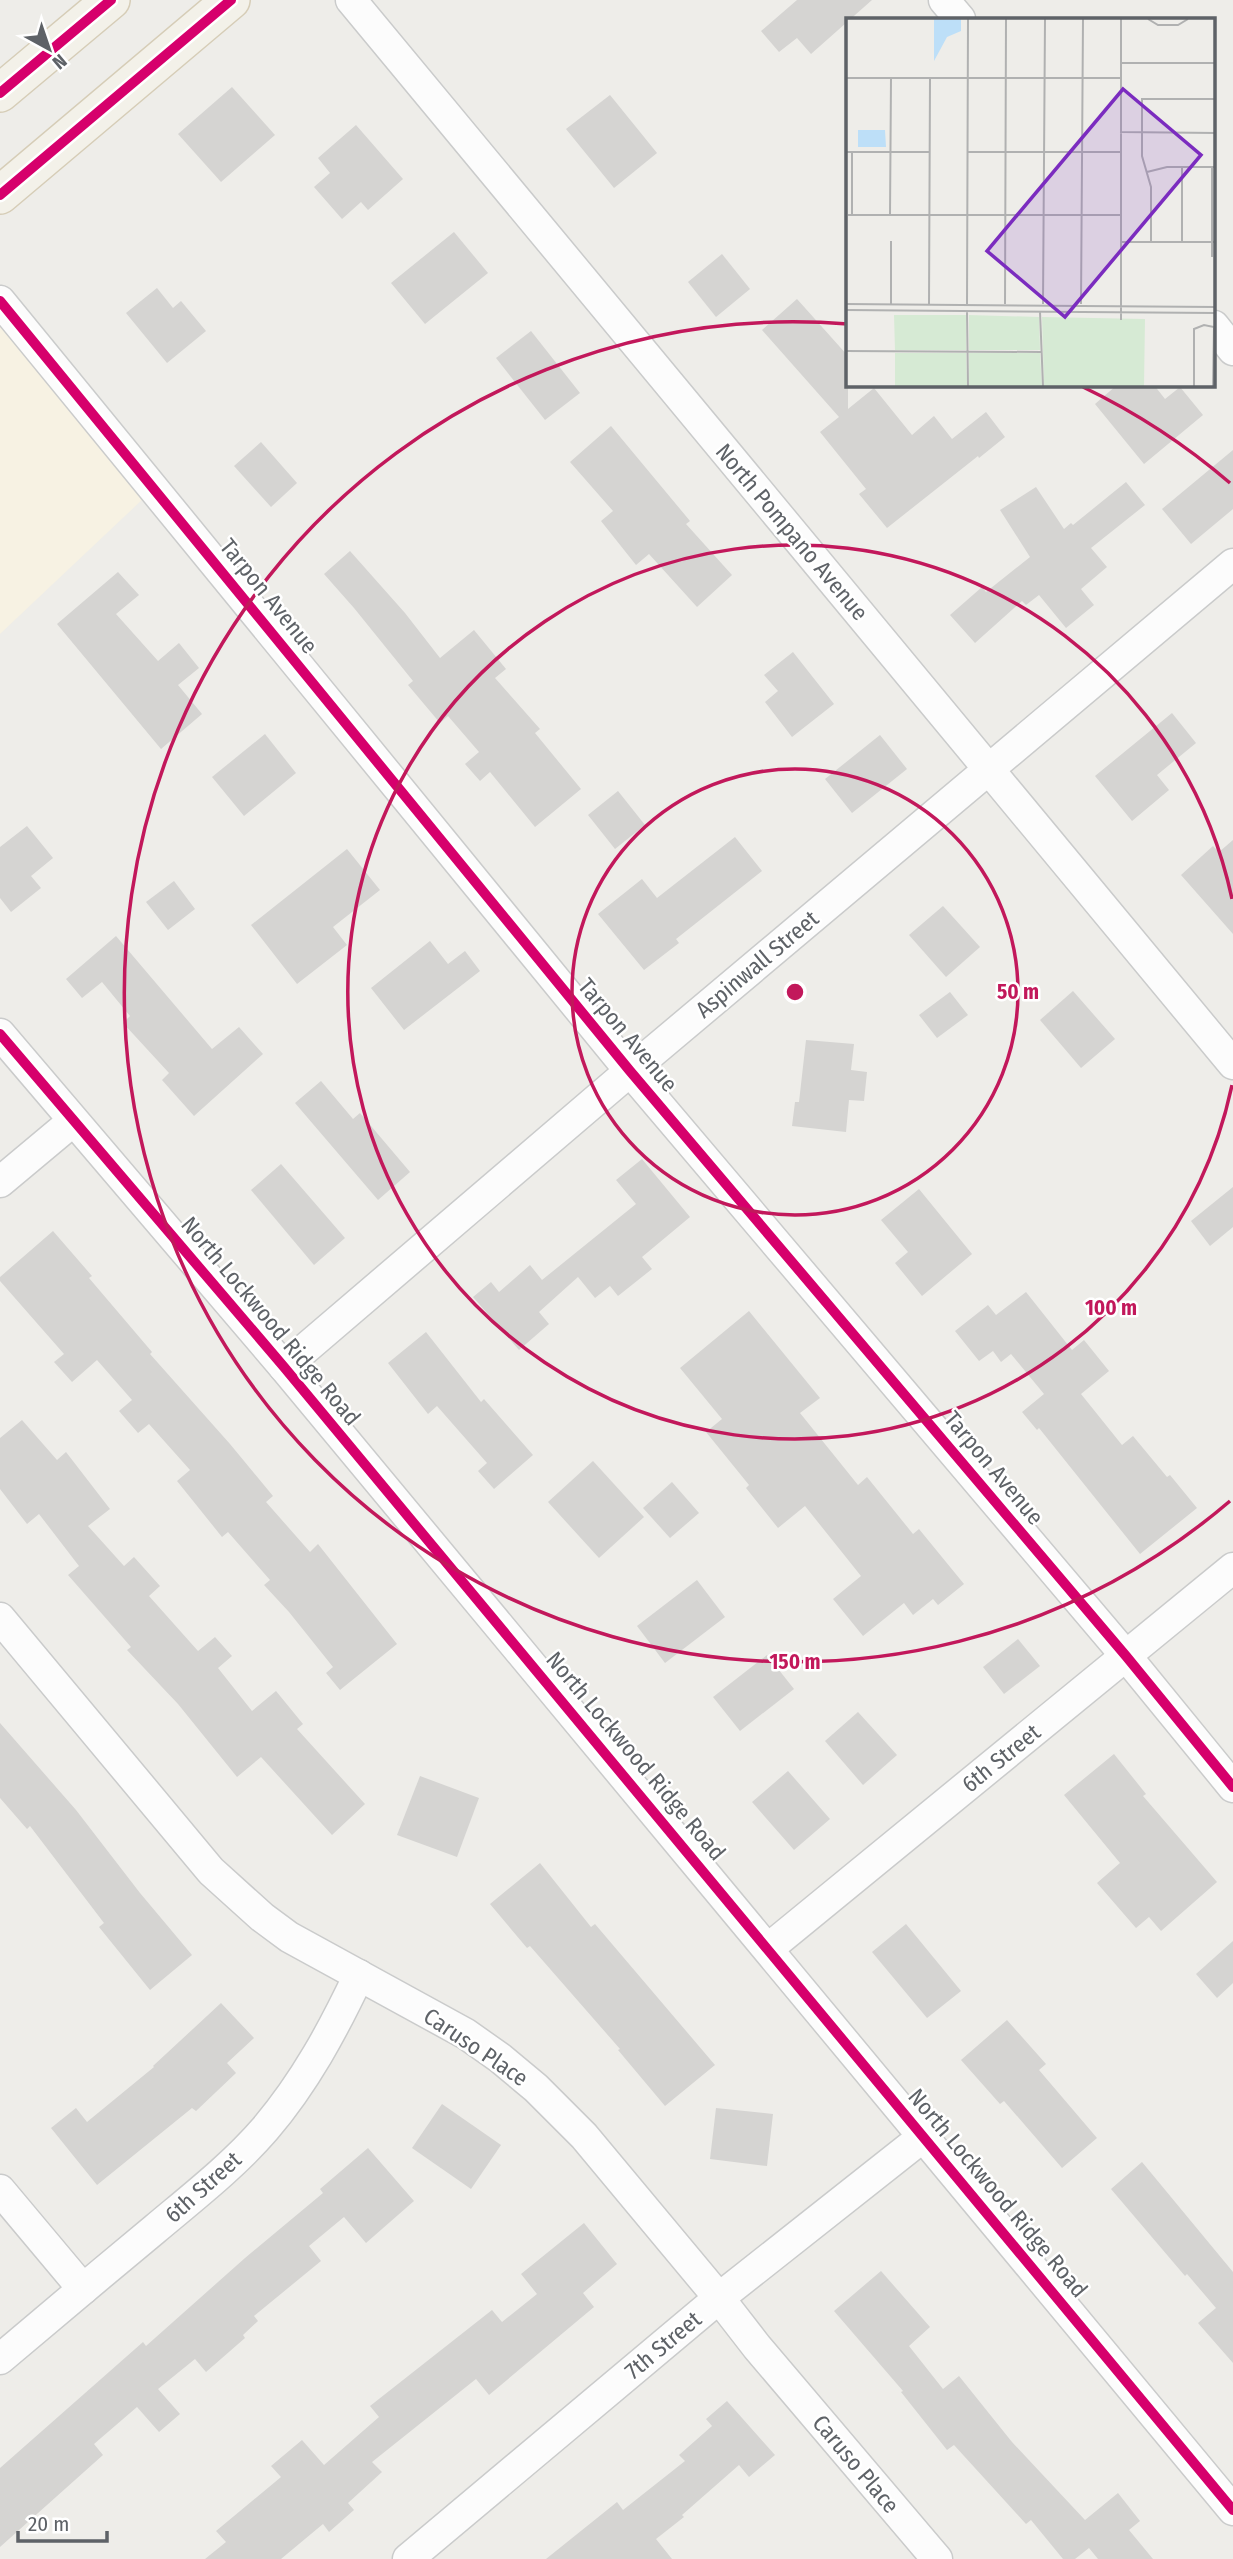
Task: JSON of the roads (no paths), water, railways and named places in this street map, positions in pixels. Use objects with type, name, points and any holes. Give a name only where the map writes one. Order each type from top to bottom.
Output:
[{"type":"main road","points":[[0,93],[111,0]]},
{"type":"main road","points":[[0,195],[231,0]]},
{"type":"street","name":"North Pompano Avenue","points":[[351,0],[1233,1064]]},
{"type":"street","points":[[944,0],[959,18]]},
{"type":"street","name":"Tarpon Avenue","points":[[0,301],[630,1071],[1126,1656],[1233,1787]]},
{"type":"street","points":[[1216,329],[1233,350]]},
{"type":"street","name":"Aspinwall Street","points":[[284,1367],[630,1071],[1233,564]]},
{"type":"street","name":"North Lockwood Ridge Road","points":[[0,1034],[284,1367],[1233,2510]]},
{"type":"street","points":[[0,1182],[73,1121]]},
{"type":"street","name":"6th Street","points":[[769,1948],[1233,1568]]},
{"type":"street","name":"Caruso Place","points":[[0,1618],[211,1871],[262,1917],[289,1937],[466,2034],[500,2057],[537,2088],[584,2136],[757,2347],[937,2559]]},
{"type":"street","name":"6th Street","points":[[0,2359],[215,2179],[264,2131],[317,2058],[359,1975]]},
{"type":"street","name":"7th Street","points":[[408,2559],[719,2298],[924,2136]]},
{"type":"street","points":[[0,2190],[83,2289]]}]
